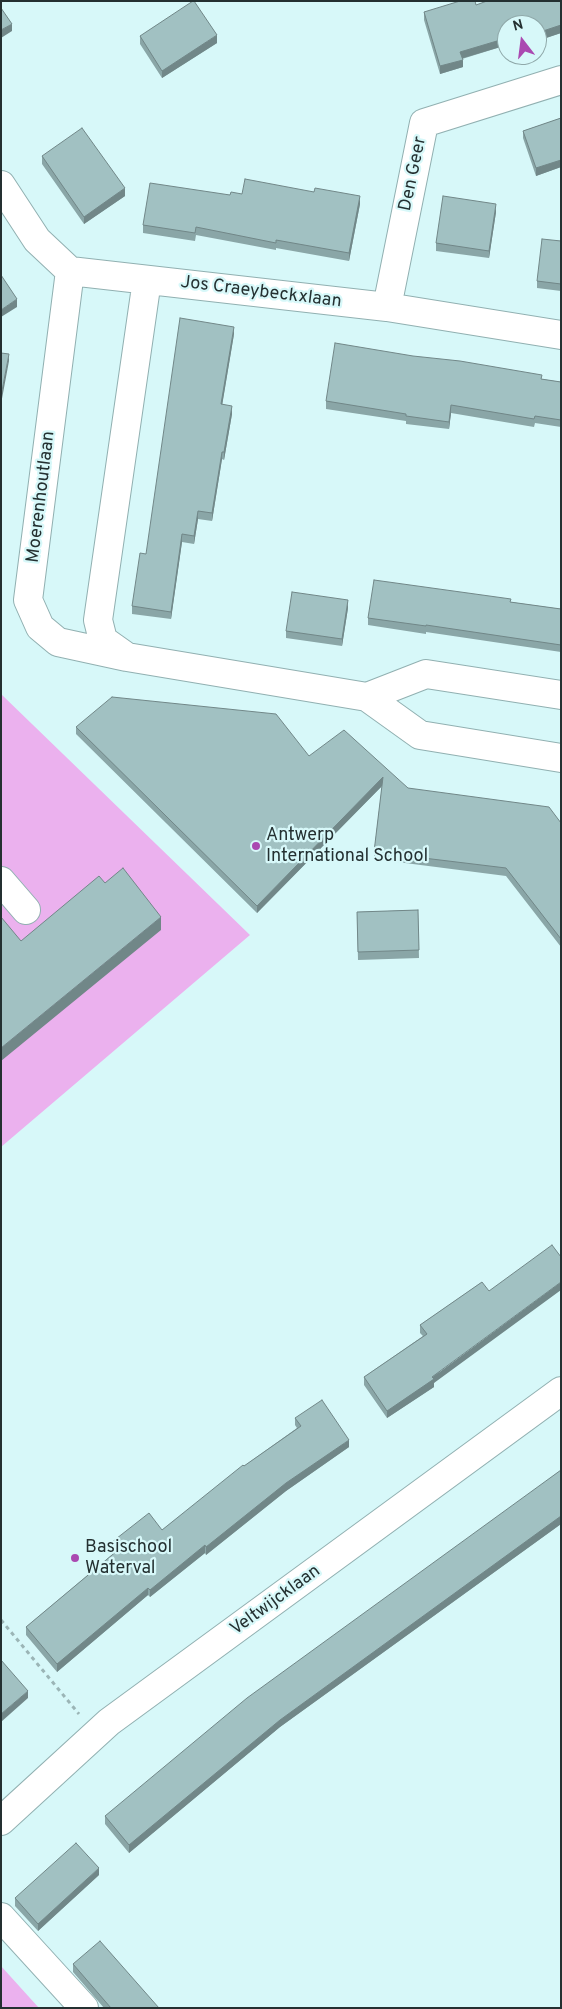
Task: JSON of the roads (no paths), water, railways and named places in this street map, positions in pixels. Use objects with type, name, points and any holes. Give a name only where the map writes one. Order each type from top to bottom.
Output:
[{"type":"street","name":"Den Geer","points":[[387,307],[424,123],[561,80]]},
{"type":"street","points":[[1,185],[37,240],[70,271]]},
{"type":"street","name":"Jos Craeybeckxlaan","points":[[70,271],[387,307],[561,334]]},
{"type":"street","name":"Moerenhoutlaan","points":[[70,271],[28,600],[40,627],[58,642],[127,657],[367,697],[420,735],[561,758]]},
{"type":"street","name":"Moerenhoutlaan","points":[[127,657],[103,640],[98,620],[147,280]]},
{"type":"street","points":[[367,697],[426,674],[561,695]]},
{"type":"street","points":[[1,881],[26,910]]},
{"type":"street","name":"Veltwijcklaan","points":[[1,1822],[109,1722],[561,1391]]},
{"type":"street","points":[[1,1917],[84,2008]]},
{"type":"place","name":"Antwerp International School","points":[[256,846]]},
{"type":"place","name":"Basischool Waterval","points":[[75,1558]]}]
